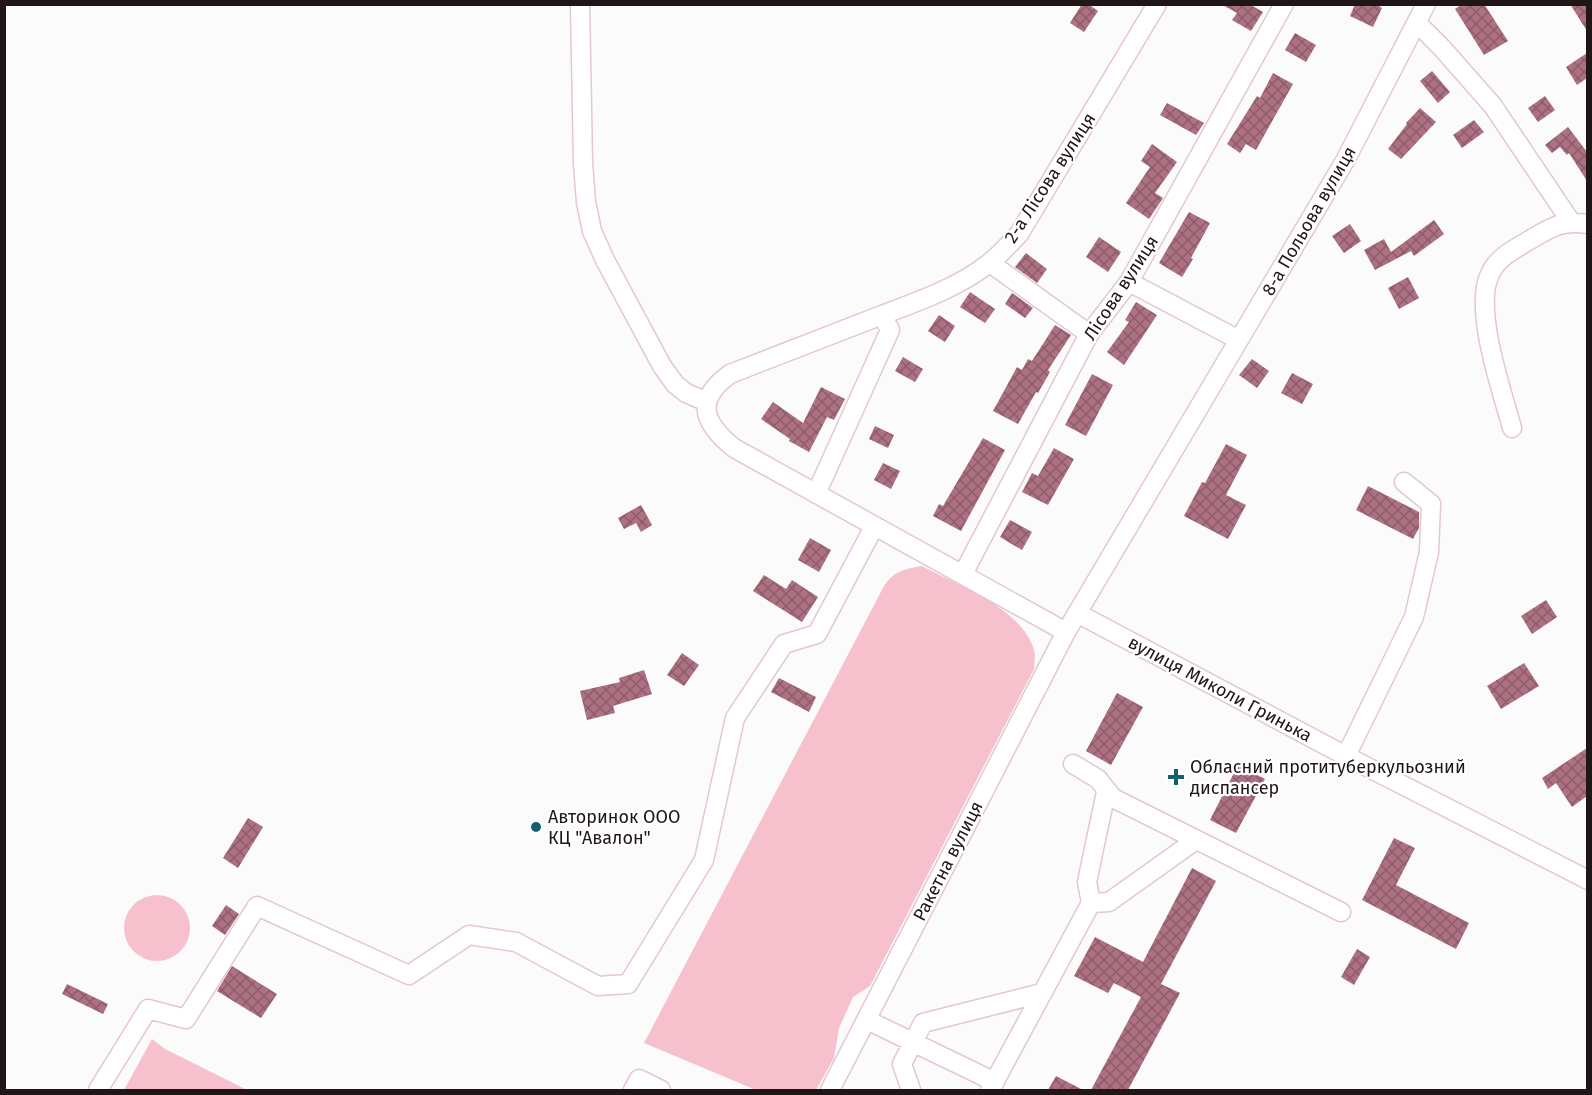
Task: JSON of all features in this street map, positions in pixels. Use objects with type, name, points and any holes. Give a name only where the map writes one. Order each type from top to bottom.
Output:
[{"type":"street","points":[[580,4],[583,164],[586,202],[592,231],[605,260],[662,366],[675,384],[686,393],[707,402],[707,416],[711,425],[734,448],[1066,632]]},
{"type":"street","name":"2-а Лісова вулиця","points":[[707,402],[712,390],[730,374],[938,294],[990,263],[1018,234],[1157,4]]},
{"type":"street","name":"8-а Польова вулиця","points":[[1066,632],[1346,159],[1426,4]]},
{"type":"street","name":"Лісова вулиця","points":[[963,574],[1089,334],[1128,282],[1282,5]]},
{"type":"street","points":[[1417,23],[1493,106],[1579,223],[1553,226],[1508,254],[1497,263],[1489,276],[1485,295],[1485,319],[1512,428]]},
{"type":"street","points":[[990,263],[1089,334]]},
{"type":"street","points":[[1128,282],[1239,340]]},
{"type":"street","points":[[816,494],[890,330],[882,315]]},
{"type":"street","points":[[1346,756],[1414,617],[1429,552],[1431,504],[1404,482]]},
{"type":"street","points":[[98,1090],[147,1006],[186,1019],[257,906],[409,975],[469,935],[516,942],[598,986],[628,984],[704,860],[735,718],[784,644],[817,634],[874,527]]},
{"type":"street","name":"вулиця Миколи Гринька","points":[[1077,613],[1346,756],[1587,880]]},
{"type":"street","name":"Ракетна вулиця","points":[[830,1090],[1066,632]]},
{"type":"street","points":[[1073,764],[1098,779],[1113,798],[1341,912]]},
{"type":"street","points":[[867,1020],[913,1042],[992,1086],[1091,903],[1087,882],[1106,792]]},
{"type":"street","points":[[1091,903],[1109,902],[1197,840]]},
{"type":"street","points":[[911,1090],[902,1064],[923,1023],[1042,993]]},
{"type":"street","points":[[633,1090],[639,1080],[661,1090]]},
{"type":"shaded area","points":[[922,566],[987,599],[1003,610],[1027,635],[1034,650],[1034,669],[870,986],[853,997],[839,1028],[834,1058],[816,1090],[756,1090],[644,1043],[884,586],[900,572]]},
{"type":"shaded area","points":[[157,895],[170,898],[180,905],[187,915],[190,928],[187,941],[180,951],[170,958],[157,961],[144,958],[134,951],[127,941],[124,928],[127,915],[134,905],[144,898]]},
{"type":"shaded area","points":[[152,1039],[165,1049],[247,1090],[124,1090]]},
{"type":"building","points":[[1082,4],[1088,4],[1098,11],[1084,32],[1070,23]]},
{"type":"building","points":[[1221,4],[1249,4],[1263,12],[1251,31],[1232,20],[1237,13]]},
{"type":"building","points":[[1355,4],[1376,4],[1382,8],[1373,27],[1350,16]]},
{"type":"building","points":[[1463,4],[1484,4],[1508,41],[1484,55],[1455,9]]},
{"type":"building","points":[[1570,4],[1587,4],[1587,31]]},
{"type":"building","points":[[1295,33],[1316,45],[1306,62],[1285,50]]},
{"type":"building","points":[[1587,53],[1587,78],[1577,85],[1566,67]]},
{"type":"building","points":[[1432,71],[1450,92],[1438,103],[1420,81]]},
{"type":"building","points":[[1273,73],[1293,84],[1256,150],[1246,144],[1240,153],[1227,144],[1257,96],[1260,98]]},
{"type":"building","points":[[1545,96],[1555,110],[1538,122],[1528,108]]},
{"type":"building","points":[[1167,103],[1204,123],[1196,135],[1160,115]]},
{"type":"building","points":[[1420,108],[1436,122],[1401,159],[1388,149],[1406,123]]},
{"type":"building","points":[[1474,120],[1484,132],[1462,148],[1453,135]]},
{"type":"building","points":[[1568,127],[1587,152],[1587,181],[1569,153],[1567,155],[1560,147],[1552,153],[1545,145]]},
{"type":"building","points":[[1152,144],[1177,162],[1155,193],[1163,198],[1149,219],[1126,203],[1150,167],[1141,161]]},
{"type":"building","points":[[1189,212],[1210,223],[1182,277],[1159,263]]},
{"type":"building","points":[[1434,220],[1444,234],[1414,256],[1411,251],[1375,270],[1364,250],[1384,239],[1391,252]]},
{"type":"building","points":[[1350,224],[1361,241],[1344,253],[1332,236]]},
{"type":"building","points":[[1099,237],[1121,252],[1108,272],[1086,257]]},
{"type":"building","points":[[1026,253],[1047,269],[1037,283],[1015,267]]},
{"type":"building","points":[[1408,277],[1419,298],[1399,309],[1388,288]]},
{"type":"building","points":[[970,292],[995,309],[985,323],[960,307]]},
{"type":"building","points":[[1012,293],[1033,308],[1025,318],[1005,304]]},
{"type":"building","points":[[1136,302],[1157,315],[1124,365],[1107,352],[1129,322],[1125,320]]},
{"type":"building","points":[[939,315],[955,326],[945,342],[928,331]]},
{"type":"building","points":[[1055,325],[1071,335],[1048,370],[1050,372],[1018,424],[993,411],[1017,367],[1022,370],[1028,359],[1032,361]]},
{"type":"building","points":[[903,357],[923,369],[915,382],[895,371]]},
{"type":"building","points":[[1252,359],[1269,371],[1257,388],[1239,375]]},
{"type":"building","points":[[1292,373],[1313,384],[1302,404],[1281,393]]},
{"type":"building","points":[[1092,374],[1113,385],[1086,436],[1065,425]]},
{"type":"building","points":[[821,387],[845,399],[834,420],[827,417],[809,452],[789,441],[790,439],[761,419],[773,402],[803,423]]},
{"type":"building","points":[[875,426],[894,435],[888,448],[869,439]]},
{"type":"building","points":[[983,438],[1005,450],[961,531],[933,516],[939,504],[943,506]]},
{"type":"building","points":[[1226,444],[1247,455],[1226,495],[1246,505],[1228,539],[1184,516]]},
{"type":"building","points":[[1054,448],[1074,459],[1048,505],[1022,492],[1032,473],[1038,476]]},
{"type":"building","points":[[883,463],[900,471],[891,489],[874,480]]},
{"type":"building","points":[[1368,486],[1419,512],[1419,528],[1413,539],[1356,510]]},
{"type":"building","points":[[641,505],[652,525],[641,532],[636,523],[624,529],[618,518]]},
{"type":"building","points":[[1010,520],[1032,532],[1022,550],[1000,537]]},
{"type":"building","points":[[810,538],[831,550],[819,572],[798,560]]},
{"type":"building","points":[[764,575],[786,589],[792,580],[818,597],[802,622],[753,591]]},
{"type":"building","points":[[1546,600],[1557,617],[1532,634],[1521,616]]},
{"type":"building","points":[[682,653],[699,665],[684,686],[667,675]]},
{"type":"building","points":[[1524,663],[1539,686],[1501,709],[1487,686]]},
{"type":"building","points":[[644,670],[652,694],[613,706],[615,713],[587,720],[580,691],[620,682],[619,678]]},
{"type":"building","points":[[779,678],[816,697],[809,712],[771,692]]},
{"type":"building","points":[[1117,693],[1143,707],[1111,765],[1086,751]]},
{"type":"building","points":[[1587,748],[1587,796],[1572,807],[1556,783],[1548,789],[1542,778]]},
{"type":"building","points":[[1238,765],[1265,779],[1236,833],[1210,820]]},
{"type":"building","points":[[248,818],[263,827],[238,868],[223,858]]},
{"type":"building","points":[[1394,838],[1415,848],[1396,885],[1469,923],[1456,949],[1362,900]]},
{"type":"building","points":[[1192,868],[1216,881],[1161,984],[1180,993],[1128,1090],[1091,1090],[1141,997],[1114,983],[1108,993],[1074,976],[1095,937],[1143,962]]},
{"type":"building","points":[[226,905],[239,914],[225,935],[212,926]]},
{"type":"building","points":[[1357,949],[1370,957],[1354,985],[1341,977]]},
{"type":"building","points":[[232,966],[277,994],[261,1018],[217,991]]},
{"type":"building","points":[[67,984],[108,1004],[103,1014],[62,994]]},
{"type":"building","points":[[1056,1076],[1083,1090],[1048,1090]]},
{"type":"place","name":"Обласний протитуберкульозний диспансер","points":[[1176,777]]},
{"type":"place","name":"Авторинок ООО КЦ \"Авалон\"","points":[[536,827]]}]
